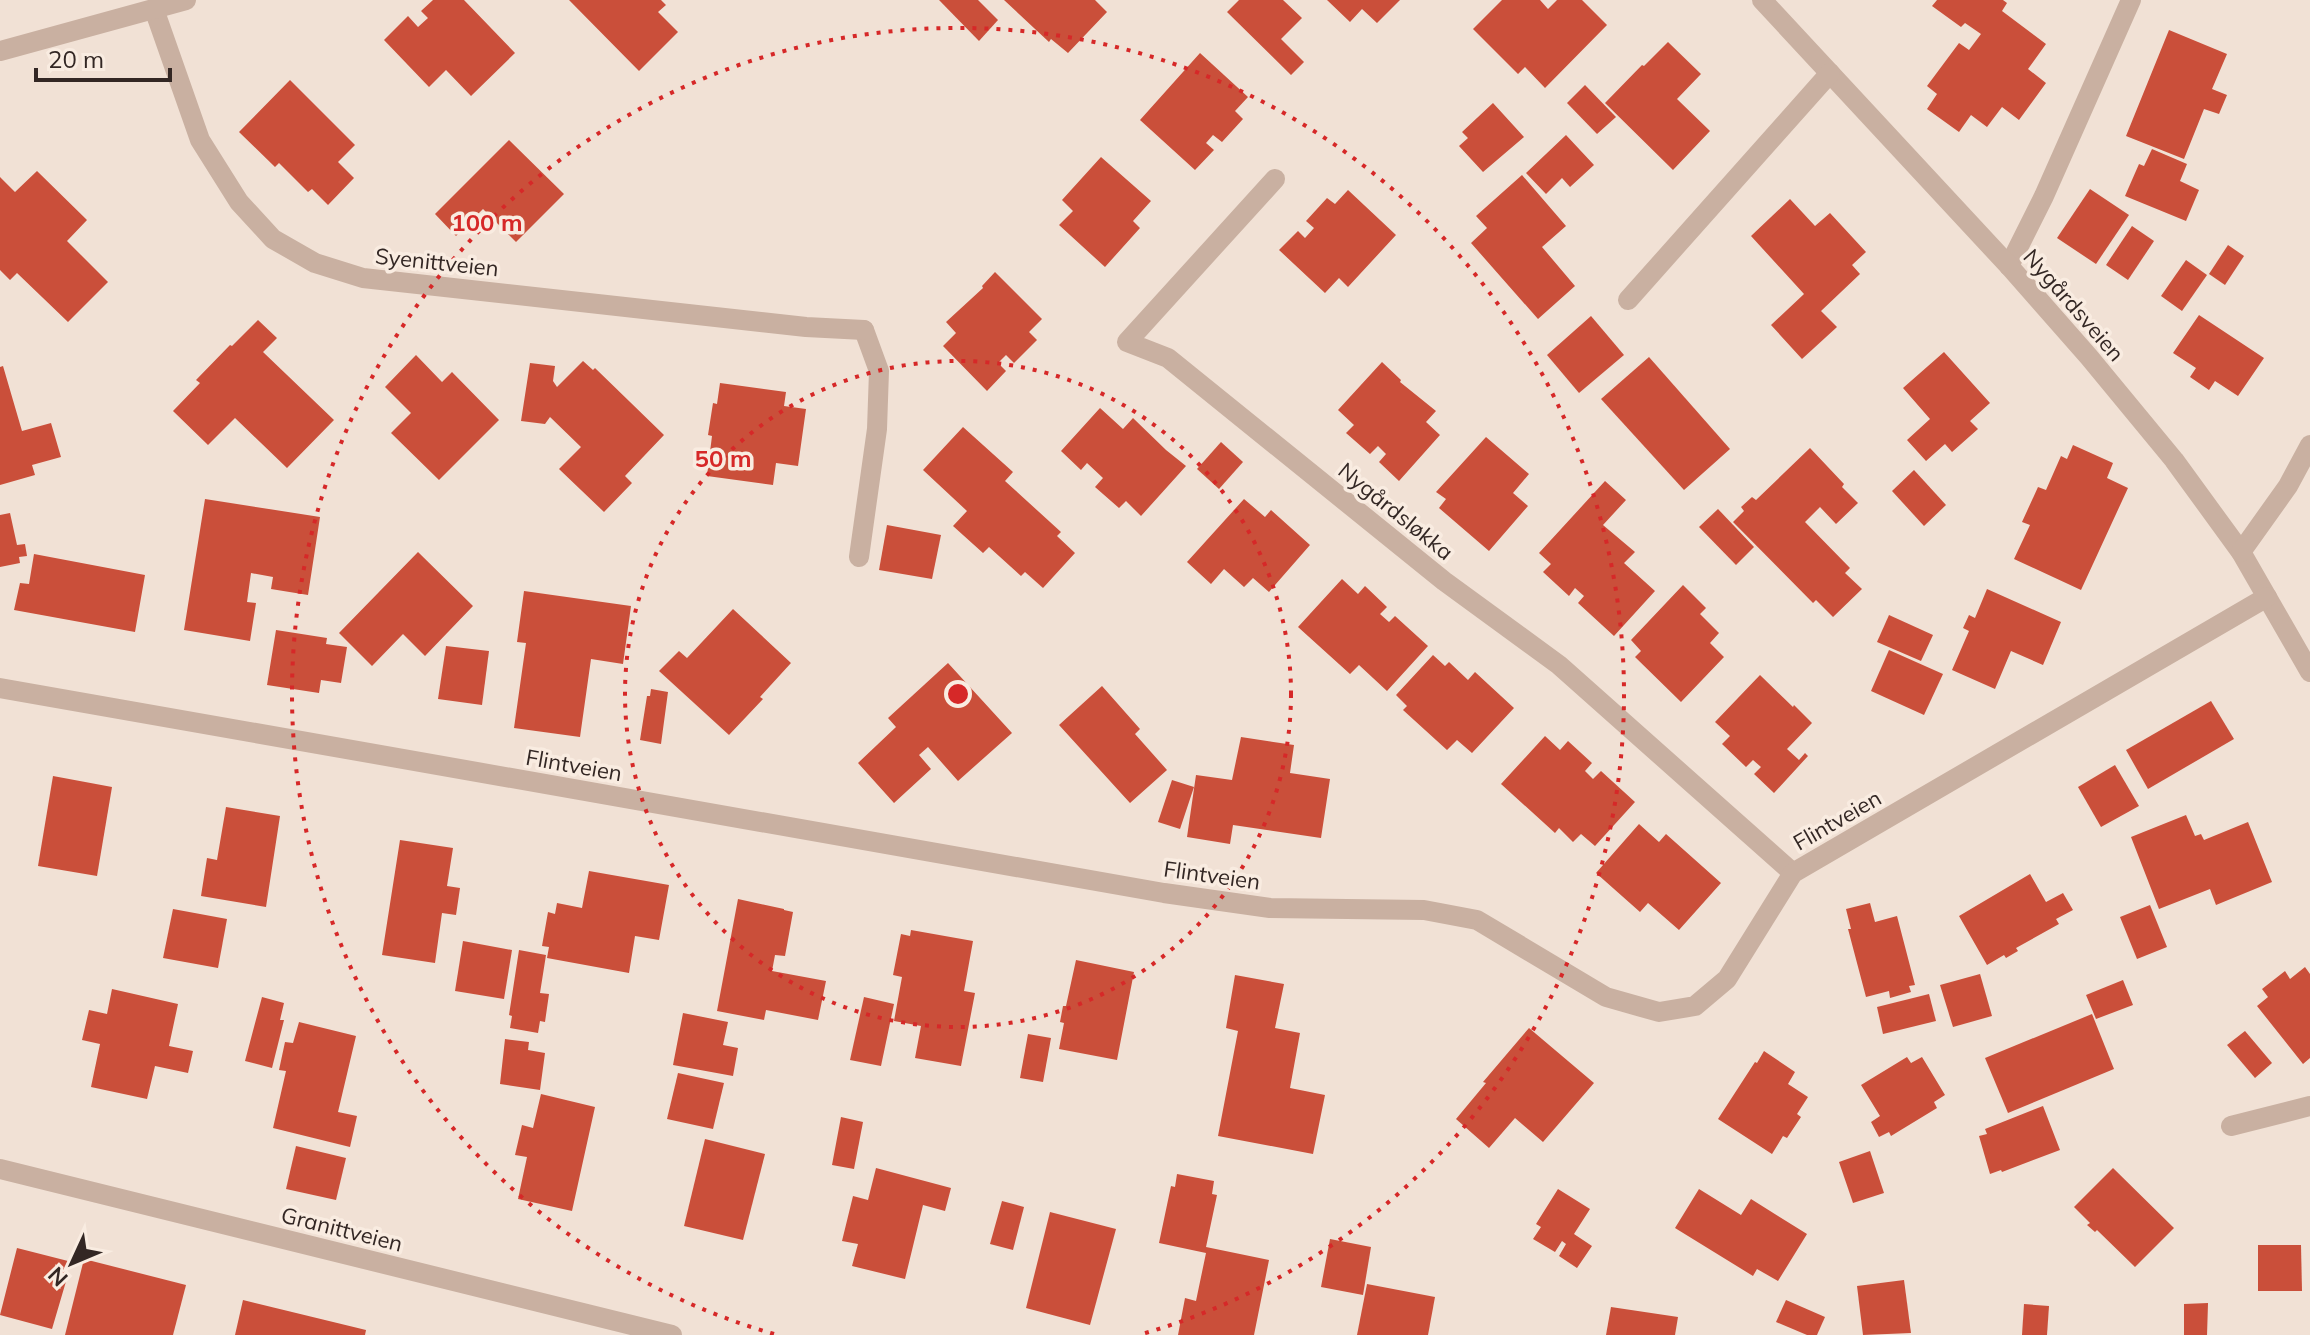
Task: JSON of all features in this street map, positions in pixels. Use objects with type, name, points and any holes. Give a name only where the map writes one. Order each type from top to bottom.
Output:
[{"type":"street","points":[[0,51],[186,0]]},
{"type":"street","name":"Nygårdsveien","points":[[1762,0],[2009,266],[2089,357],[2164,449],[2241,552],[2310,672]]},
{"type":"street","points":[[2009,266],[2044,196],[2131,0]]},
{"type":"street","name":"Syenittveien","points":[[154,9],[200,140],[239,202],[273,239],[315,263],[363,278],[790,325],[864,330],[879,371],[877,429],[859,557]]},
{"type":"street","points":[[1628,300],[1830,73]]},
{"type":"street","name":"Nygårdsløkka","points":[[1275,179],[1127,342],[1168,358],[1444,581],[1559,665],[1793,873]]},
{"type":"street","points":[[2241,552],[2288,486],[2310,445]]},
{"type":"street","name":"Flintveien","points":[[0,688],[1164,893],[1270,908],[1424,910],[1477,920],[1606,997],[1659,1012],[1695,1006],[1727,979],[1793,873],[2267,597]]},
{"type":"street","points":[[2231,1126],[2310,1106]]},
{"type":"street","name":"Granittveien","points":[[0,1169],[672,1335]]},
{"type":"building","points":[[433,0],[464,0],[515,53],[471,96],[446,70],[429,87],[384,40],[408,16],[418,27],[428,18],[421,11]]},
{"type":"building","points":[[569,0],[661,0],[666,5],[658,12],[678,32],[639,71]]},
{"type":"building","points":[[939,0],[978,0],[998,20],[979,41]]},
{"type":"building","points":[[1004,0],[1095,0],[1107,12],[1068,53],[1051,39],[1049,42]]},
{"type":"building","points":[[1239,0],[1283,0],[1302,18],[1281,39],[1304,62],[1291,75],[1227,12]]},
{"type":"building","points":[[1327,0],[1400,0],[1377,23],[1362,9],[1350,22]]},
{"type":"building","points":[[1502,0],[1540,0],[1548,9],[1557,0],[1582,0],[1607,25],[1545,88],[1525,67],[1518,74],[1473,29]]},
{"type":"building","points":[[1937,0],[2003,0],[2007,3],[2002,11],[2046,44],[2028,69],[2046,83],[2019,120],[2002,107],[1987,127],[1971,115],[1959,132],[1927,109],[1937,94],[1927,86],[1959,43],[1969,50],[1981,34],[1965,23],[1961,27],[1932,6]]},
{"type":"building","points":[[2169,30],[2227,54],[2212,89],[2227,95],[2219,114],[2204,109],[2184,159],[2126,136]]},
{"type":"building","points":[[1668,42],[1701,74],[1677,99],[1710,131],[1673,170],[1605,103]]},
{"type":"building","points":[[1200,53],[1248,97],[1235,111],[1243,119],[1222,142],[1213,135],[1206,143],[1214,150],[1195,170],[1140,120]]},
{"type":"building","points":[[290,80],[355,145],[338,162],[354,178],[328,205],[312,189],[308,192],[279,163],[275,167],[239,132]]},
{"type":"building","points":[[1585,85],[1616,117],[1597,134],[1567,103]]},
{"type":"building","points":[[1493,103],[1524,137],[1483,172],[1459,146],[1468,138],[1462,132]]},
{"type":"building","points":[[1566,135],[1594,165],[1570,187],[1562,178],[1546,194],[1526,173]]},
{"type":"building","points":[[509,140],[564,194],[516,242],[483,209],[456,236],[435,214]]},
{"type":"building","points":[[2152,149],[2187,164],[2180,181],[2199,190],[2186,221],[2125,196],[2139,164],[2144,166]]},
{"type":"building","points":[[1101,157],[1151,201],[1133,221],[1140,228],[1105,267],[1059,225],[1073,211],[1062,200]]},
{"type":"building","points":[[37,171],[87,220],[67,241],[108,282],[68,322],[17,273],[10,280],[0,270],[0,177],[15,192]]},
{"type":"building","points":[[1522,175],[1566,226],[1542,247],[1575,286],[1538,319],[1471,243],[1487,228],[1476,216]]},
{"type":"building","points":[[2090,189],[2129,215],[2096,264],[2057,238]]},
{"type":"building","points":[[1348,190],[1396,235],[1348,287],[1339,278],[1325,293],[1279,250],[1298,231],[1305,238],[1314,228],[1306,221],[1327,198],[1335,204]]},
{"type":"building","points":[[1790,199],[1815,226],[1830,213],[1866,252],[1852,265],[1860,274],[1821,311],[1837,327],[1802,359],[1771,325],[1804,294],[1751,236]]},
{"type":"building","points":[[2132,226],[2154,241],[2128,280],[2106,265]]},
{"type":"building","points":[[2228,245],[2244,256],[2225,285],[2209,274]]},
{"type":"building","points":[[2186,260],[2207,275],[2182,311],[2161,296]]},
{"type":"building","points":[[995,272],[1042,319],[1029,332],[1037,340],[1014,363],[1006,355],[998,363],[1006,371],[987,391],[943,346],[956,333],[946,322],[983,288]]},
{"type":"building","points":[[2199,315],[2264,358],[2238,396],[2215,381],[2209,390],[2190,377],[2196,368],[2173,353]]},
{"type":"building","points":[[1591,316],[1624,355],[1579,393],[1547,355]]},
{"type":"building","points":[[258,320],[277,338],[263,352],[334,420],[287,468],[235,418],[208,445],[173,411],[200,383],[196,380]]},
{"type":"building","points":[[1944,352],[1990,403],[1970,421],[1978,429],[1952,452],[1945,444],[1926,461],[1907,440],[1930,419],[1903,388]]},
{"type":"building","points":[[416,355],[442,382],[452,372],[499,420],[439,480],[391,433],[411,413],[385,387]]},
{"type":"building","points":[[1649,357],[1730,449],[1684,490],[1601,399]]},
{"type":"building","points":[[583,361],[593,370],[595,368],[664,435],[625,476],[632,483],[604,512],[559,469],[581,447],[550,417],[545,424],[521,421],[530,363],[555,366],[553,381],[557,387]]},
{"type":"building","points":[[1382,362],[1400,382],[1436,411],[1426,422],[1440,435],[1399,481],[1379,462],[1386,454],[1378,446],[1370,454],[1346,433],[1354,425],[1338,410]]},
{"type":"building","points":[[3,366],[22,431],[51,423],[61,457],[32,465],[35,475],[0,485],[0,367]]},
{"type":"building","points":[[720,383],[786,392],[784,406],[806,409],[798,466],[776,463],[773,485],[707,476],[712,436],[708,435]]},
{"type":"building","points":[[1100,408],[1123,429],[1133,418],[1186,466],[1141,516],[1126,501],[1119,508],[1095,487],[1103,478],[1087,463],[1081,470],[1061,451]]},
{"type":"building","points":[[963,427],[1013,472],[1005,481],[1061,532],[1057,536],[1075,553],[1043,588],[1025,572],[1021,576],[989,547],[983,553],[953,526],[967,511],[923,470]]},
{"type":"building","points":[[1486,437],[1529,474],[1513,493],[1528,506],[1489,551],[1439,508],[1446,499],[1436,492]]},
{"type":"building","points":[[1221,442],[1243,462],[1219,489],[1197,469]]},
{"type":"building","points":[[2073,445],[2113,463],[2107,478],[2128,488],[2081,590],[2014,559],[2030,525],[2022,522],[2038,487],[2046,490],[2061,456],[2067,459]]},
{"type":"building","points":[[1810,448],[1858,503],[1836,524],[1820,507],[1805,522],[1850,568],[1845,573],[1862,589],[1833,617],[1816,600],[1813,603],[1733,522],[1744,511],[1741,507],[1752,497],[1756,500]]},
{"type":"building","points":[[1914,470],[1946,505],[1924,526],[1892,491]]},
{"type":"building","points":[[1605,481],[1626,500],[1603,525],[1635,552],[1624,563],[1655,591],[1614,636],[1578,603],[1584,596],[1575,588],[1569,596],[1543,572],[1551,564],[1539,553]]},
{"type":"building","points":[[205,499],[320,517],[308,595],[271,589],[273,577],[251,573],[247,602],[256,603],[250,641],[184,630]]},
{"type":"building","points":[[1244,499],[1265,517],[1271,510],[1310,545],[1269,592],[1253,578],[1244,587],[1224,569],[1211,584],[1187,562]]},
{"type":"building","points":[[1718,509],[1754,547],[1736,565],[1699,527]]},
{"type":"building","points":[[10,513],[17,545],[25,544],[27,556],[19,557],[20,563],[0,567],[0,515]]},
{"type":"building","points":[[887,525],[941,535],[932,579],[879,570]]},
{"type":"building","points":[[418,552],[473,606],[425,656],[403,634],[372,666],[339,633]]},
{"type":"building","points":[[34,554],[145,575],[135,632],[14,610],[20,583],[29,584]]},
{"type":"building","points":[[1342,579],[1358,594],[1365,586],[1387,607],[1380,614],[1389,622],[1395,616],[1428,646],[1387,691],[1359,665],[1350,674],[1298,627]]},
{"type":"building","points":[[1683,585],[1706,608],[1700,614],[1719,633],[1710,643],[1724,657],[1681,702],[1635,657],[1641,651],[1631,640]]},
{"type":"building","points":[[1987,589],[2061,622],[2043,665],[2011,651],[1995,689],[1952,670],[1969,631],[1963,628],[1969,615],[1975,618]]},
{"type":"building","points":[[524,591],[631,606],[623,664],[591,659],[580,737],[514,728],[526,643],[517,642]]},
{"type":"building","points":[[733,609],[791,663],[729,735],[659,671],[679,651],[687,658]]},
{"type":"building","points":[[1889,615],[1933,635],[1921,661],[1877,642]]},
{"type":"building","points":[[276,630],[327,638],[326,644],[347,647],[341,683],[321,680],[319,693],[267,685]]},
{"type":"building","points":[[446,646],[489,651],[482,705],[438,699]]},
{"type":"building","points":[[1889,650],[1943,674],[1924,715],[1871,691]]},
{"type":"building","points":[[1433,655],[1445,666],[1449,662],[1468,680],[1475,672],[1514,708],[1472,753],[1457,740],[1447,750],[1403,710],[1407,706],[1396,695]]},
{"type":"building","points":[[948,663],[1012,733],[958,781],[928,747],[919,755],[931,769],[894,803],[858,763],[896,727],[888,718]]},
{"type":"building","points":[[1760,675],[1812,723],[1787,749],[1799,760],[1805,753],[1808,756],[1774,793],[1754,774],[1761,767],[1753,760],[1746,767],[1722,744],[1730,736],[1715,722]]},
{"type":"building","points":[[1102,686],[1140,729],[1135,734],[1167,770],[1130,803],[1059,725]]},
{"type":"building","points":[[651,689],[668,692],[661,744],[640,740],[647,696],[650,696]]},
{"type":"building","points":[[2211,701],[2234,739],[2148,789],[2126,750]]},
{"type":"building","points":[[1545,736],[1560,750],[1568,741],[1592,763],[1585,771],[1593,779],[1601,771],[1635,802],[1595,846],[1581,834],[1573,842],[1559,828],[1555,833],[1501,784]]},
{"type":"building","points":[[1241,737],[1294,745],[1290,773],[1330,779],[1321,838],[1233,825],[1230,844],[1187,837],[1196,775],[1232,780]]},
{"type":"building","points":[[2115,765],[2139,806],[2101,827],[2078,787]]},
{"type":"building","points":[[53,776],[112,787],[97,876],[38,866]]},
{"type":"building","points":[[1172,780],[1194,787],[1180,829],[1158,822]]},
{"type":"building","points":[[226,807],[280,816],[266,907],[201,896],[207,858],[217,860]]},
{"type":"building","points":[[2186,815],[2195,836],[2201,834],[2204,840],[2248,822],[2272,882],[2216,905],[2210,889],[2159,909],[2131,837]]},
{"type":"building","points":[[1639,824],[1659,842],[1666,834],[1721,883],[1679,930],[1648,903],[1640,912],[1596,873]]},
{"type":"building","points":[[400,840],[453,848],[447,886],[460,888],[456,915],[442,913],[435,963],[382,955]]},
{"type":"building","points":[[589,871],[669,885],[659,940],[635,936],[629,973],[547,958],[549,947],[542,946],[548,912],[555,914],[557,903],[582,908]]},
{"type":"building","points":[[2030,874],[2046,902],[2063,893],[2073,910],[2056,919],[2059,924],[2016,948],[2018,951],[1987,965],[1959,916]]},
{"type":"building","points":[[738,899],[793,912],[785,956],[775,955],[772,971],[826,981],[818,1020],[766,1010],[764,1020],[717,1011]]},
{"type":"building","points":[[1870,903],[1875,922],[1897,916],[1915,985],[1909,986],[1911,992],[1890,998],[1889,991],[1866,997],[1848,929],[1851,929],[1846,909]]},
{"type":"building","points":[[2150,905],[2167,947],[2137,959],[2120,917]]},
{"type":"building","points":[[173,909],[227,919],[218,968],[163,958]]},
{"type":"building","points":[[911,930],[973,941],[964,991],[975,993],[961,1066],[915,1058],[921,1026],[894,1021],[902,977],[893,975],[901,934],[910,936]]},
{"type":"building","points":[[463,941],[512,950],[504,999],[455,991]]},
{"type":"building","points":[[519,950],[546,955],[540,993],[549,994],[545,1022],[540,1021],[538,1033],[510,1028],[512,1016],[509,1015]]},
{"type":"building","points":[[1076,960],[1134,972],[1117,1060],[1059,1049],[1064,1023],[1060,1022],[1063,1006],[1066,1006]]},
{"type":"building","points":[[2305,967],[2310,974],[2310,1058],[2303,1064],[2257,1006],[2268,997],[2262,989],[2285,971],[2290,979]]},
{"type":"building","points":[[1980,974],[1992,1016],[1953,1027],[1940,985]]},
{"type":"building","points":[[1235,975],[1284,984],[1275,1028],[1300,1033],[1290,1088],[1325,1095],[1313,1154],[1218,1136],[1238,1031],[1226,1028]]},
{"type":"building","points":[[2123,980],[2133,1005],[2096,1019],[2086,995]]},
{"type":"building","points":[[112,989],[178,1004],[169,1046],[193,1051],[188,1073],[155,1066],[147,1099],[91,1087],[100,1044],[82,1040],[89,1010],[107,1014]]},
{"type":"building","points":[[1929,994],[1936,1021],[1883,1034],[1877,1007]]},
{"type":"building","points":[[262,997],[284,1003],[280,1020],[284,1020],[272,1068],[245,1061]]},
{"type":"building","points":[[864,997],[894,1004],[881,1066],[850,1060]]},
{"type":"building","points":[[683,1013],[728,1022],[723,1045],[738,1048],[733,1076],[673,1065]]},
{"type":"building","points":[[2092,1014],[2114,1069],[2008,1113],[1985,1058]]},
{"type":"building","points":[[299,1022],[356,1036],[338,1112],[357,1116],[350,1147],[273,1128],[286,1071],[279,1070],[285,1042],[293,1043]]},
{"type":"building","points":[[1529,1028],[1594,1083],[1543,1142],[1515,1118],[1489,1148],[1456,1119]]},
{"type":"building","points":[[2245,1031],[2272,1063],[2255,1078],[2227,1045]]},
{"type":"building","points":[[1028,1034],[1051,1038],[1043,1082],[1020,1078]]},
{"type":"building","points":[[505,1039],[529,1042],[528,1050],[545,1053],[540,1090],[500,1084]]},
{"type":"building","points":[[1764,1051],[1795,1072],[1788,1084],[1808,1097],[1797,1114],[1801,1117],[1787,1138],[1783,1136],[1772,1154],[1718,1119]]},
{"type":"building","points":[[1907,1057],[1911,1063],[1922,1057],[1945,1095],[1934,1102],[1937,1108],[1891,1136],[1889,1132],[1879,1137],[1871,1122],[1880,1116],[1861,1085]]},
{"type":"building","points":[[678,1073],[724,1083],[713,1129],[667,1119]]},
{"type":"building","points":[[541,1094],[595,1107],[572,1211],[518,1199],[527,1157],[515,1155],[522,1125],[533,1128]]},
{"type":"building","points":[[2043,1106],[2060,1150],[1990,1174],[1979,1136],[1987,1134],[1985,1129]]},
{"type":"building","points":[[841,1117],[863,1122],[854,1169],[832,1165]]},
{"type":"building","points":[[705,1139],[765,1154],[743,1240],[684,1226]]},
{"type":"building","points":[[296,1146],[346,1158],[336,1200],[286,1189]]},
{"type":"building","points":[[1870,1151],[1884,1193],[1853,1203],[1839,1162]]},
{"type":"building","points":[[876,1168],[951,1188],[945,1211],[923,1205],[905,1279],[852,1266],[858,1244],[842,1241],[853,1196],[868,1200]]},
{"type":"building","points":[[2113,1168],[2174,1228],[2135,1267],[2097,1230],[2095,1232],[2087,1225],[2090,1223],[2074,1207]]},
{"type":"building","points":[[1177,1174],[1214,1181],[1212,1194],[1217,1195],[1206,1247],[1269,1260],[1254,1335],[1178,1335],[1185,1298],[1196,1301],[1206,1253],[1159,1243],[1171,1186],[1175,1187]]},
{"type":"building","points":[[1558,1189],[1590,1209],[1574,1234],[1592,1246],[1577,1268],[1559,1256],[1566,1244],[1562,1241],[1555,1252],[1533,1239],[1541,1227],[1536,1224]]},
{"type":"building","points":[[1699,1189],[1741,1215],[1751,1199],[1807,1234],[1778,1281],[1757,1269],[1753,1276],[1675,1228]]},
{"type":"building","points":[[1002,1201],[1024,1207],[1013,1250],[990,1244]]},
{"type":"building","points":[[1050,1212],[1116,1229],[1090,1325],[1026,1308]]},
{"type":"building","points":[[1330,1239],[1371,1247],[1363,1295],[1321,1287]]},
{"type":"building","points":[[2258,1245],[2301,1245],[2302,1291],[2258,1291]]},
{"type":"building","points":[[17,1248],[68,1261],[64,1277],[67,1278],[52,1329],[0,1315]]},
{"type":"building","points":[[84,1259],[186,1285],[173,1335],[65,1335]]},
{"type":"building","points":[[1904,1280],[1911,1333],[1863,1335],[1857,1286]]},
{"type":"building","points":[[1367,1284],[1435,1297],[1428,1335],[1357,1335]]},
{"type":"building","points":[[243,1300],[366,1330],[365,1335],[235,1335]]},
{"type":"building","points":[[1786,1300],[1825,1317],[1817,1335],[1807,1335],[1776,1322]]},
{"type":"building","points":[[2208,1303],[2207,1335],[2184,1335],[2184,1304]]},
{"type":"building","points":[[2024,1304],[2049,1306],[2047,1335],[2022,1335]]},
{"type":"building","points":[[1611,1307],[1678,1317],[1675,1335],[1606,1335]]}]
